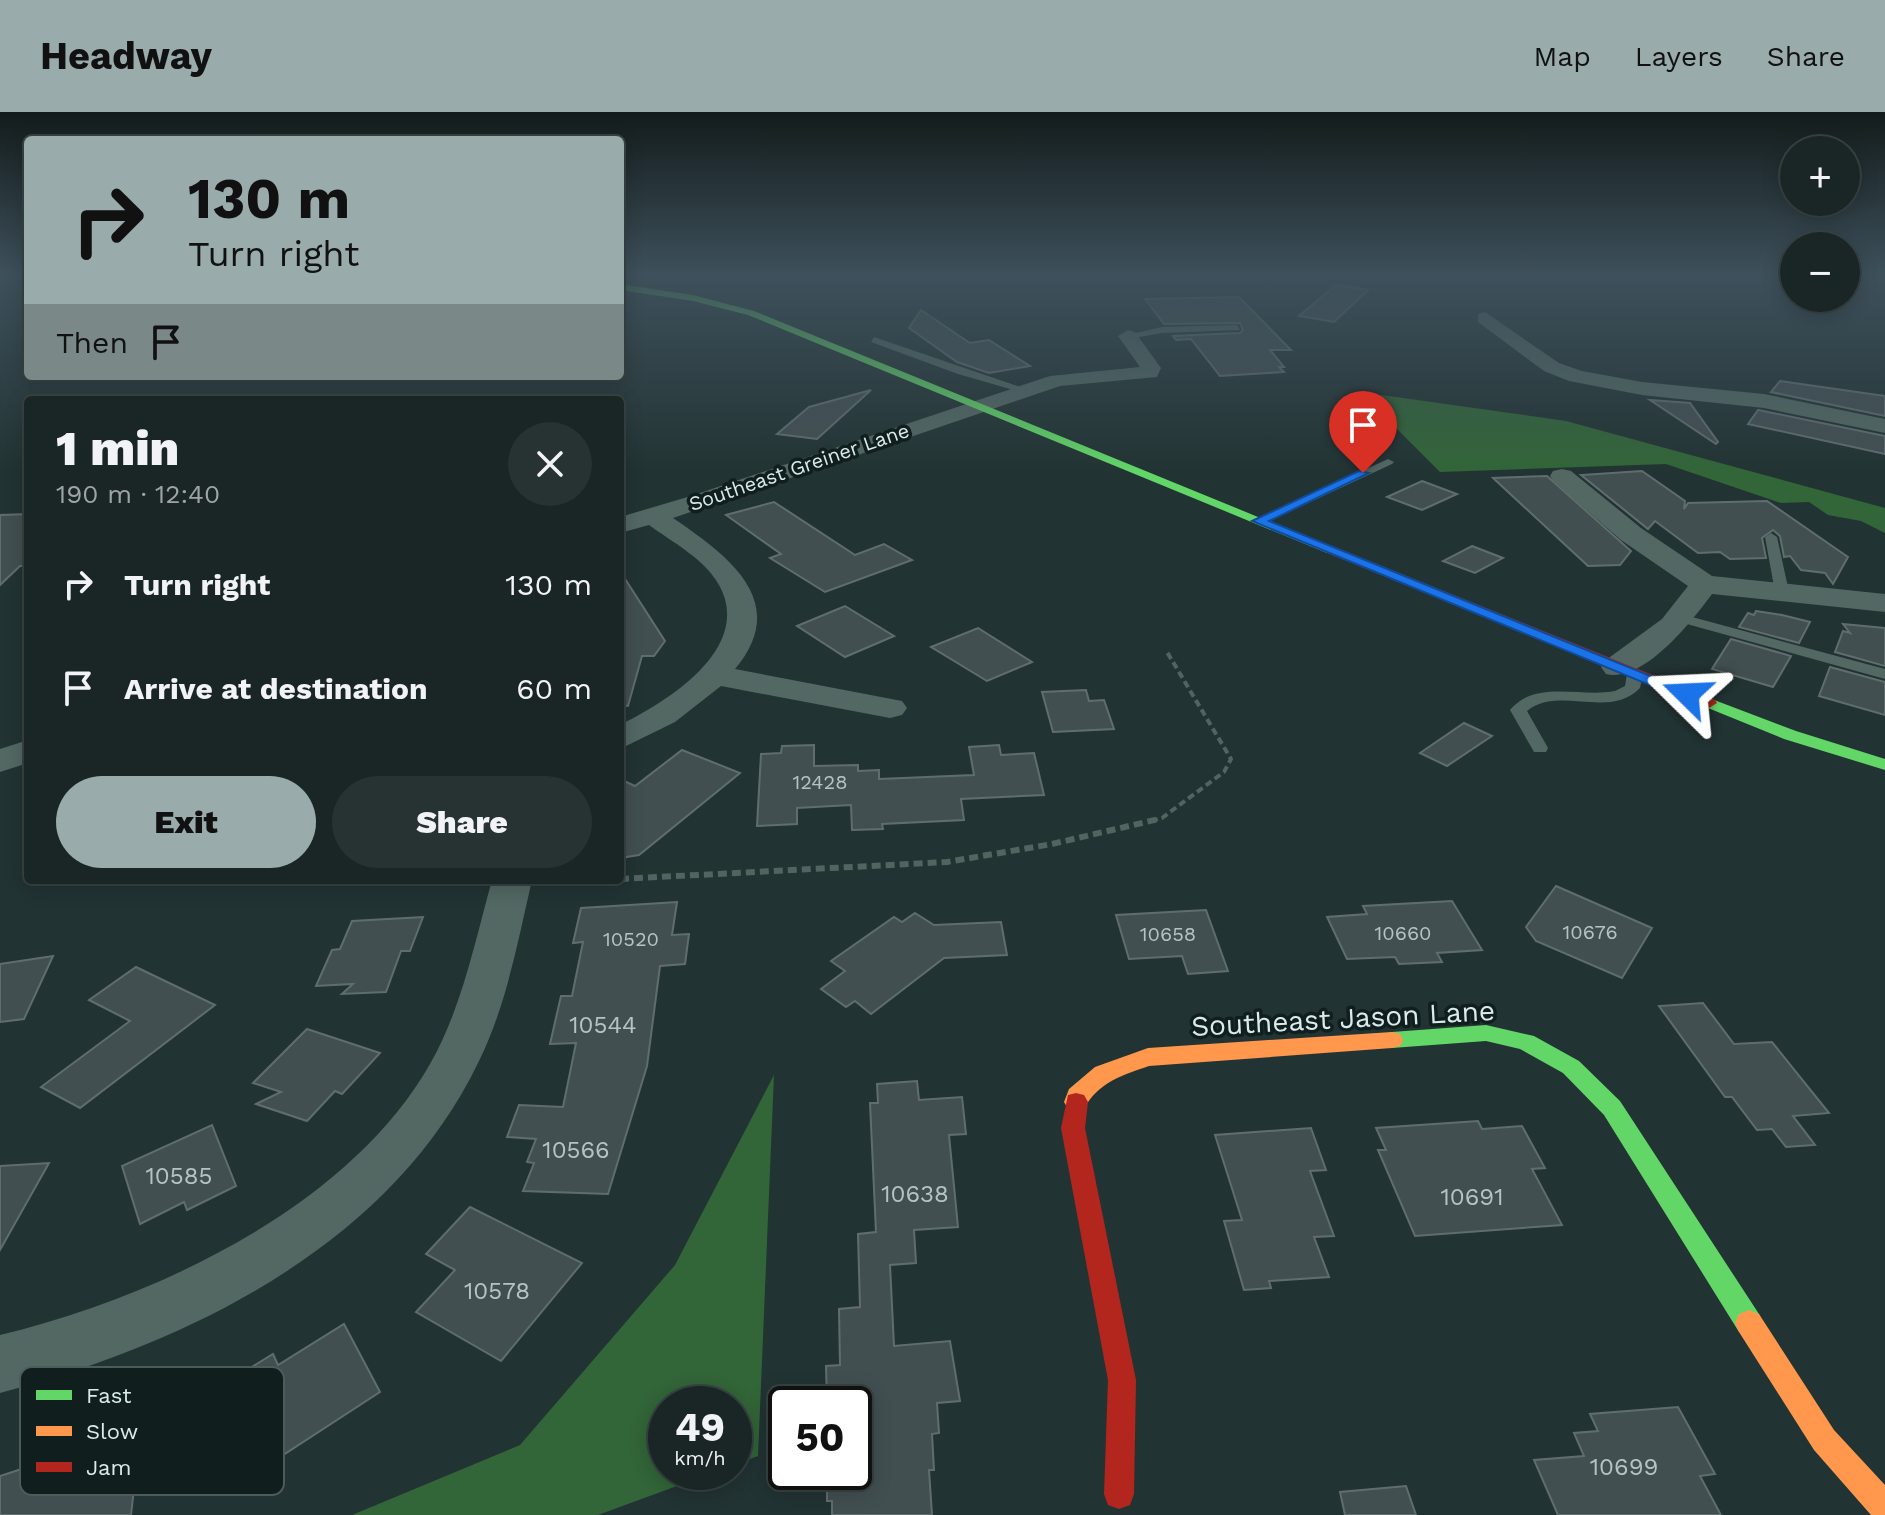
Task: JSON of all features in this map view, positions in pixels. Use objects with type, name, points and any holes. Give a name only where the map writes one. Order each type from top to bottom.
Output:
[{"type":"main road","points":[[819,341],[1626,670],[1790,735],[1885,765]]},
{"type":"main road","name":"Southeast Jason Lane","points":[[1119,1494],[1122,1380],[1073,1128],[1077,1095],[1103,1073],[1148,1057],[1486,1033],[1522,1037],[1555,1052],[1586,1078],[1612,1108],[1824,1440],[1885,1508]]},
{"type":"street","name":"Southeast Greiner Lane","points":[[624,524],[655,517],[1057,380],[1150,373],[1151,368],[1132,341]]},
{"type":"street","points":[[1518,341],[1542,362],[1592,380],[1762,401],[1885,426]]},
{"type":"street","points":[[1562,476],[1631,534],[1704,584],[1885,603]]},
{"type":"street","points":[[624,736],[670,713],[715,675],[734,646],[741,621],[741,604],[735,587],[720,568],[655,517]]},
{"type":"street","points":[[1626,670],[1681,618],[1704,584]]},
{"type":"street","points":[[715,675],[890,708]]},
{"type":"street","points":[[0,761],[24,752]]},
{"type":"street","points":[[0,1364],[96,1340],[196,1295],[316,1220],[364,1177],[410,1129],[444,1084],[462,1050],[511,884]]},
{"type":"lane","points":[[878,341],[961,372],[1024,390]]},
{"type":"lane","points":[[1259,521],[1388,462]]},
{"type":"lane","points":[[1771,537],[1782,592]]},
{"type":"lane","points":[[1681,618],[1885,674]]},
{"type":"lane","points":[[1540,748],[1521,721],[1518,710],[1523,704],[1542,698],[1618,696],[1632,688],[1626,670]]},
{"type":"path","points":[[624,879],[947,862],[1124,830],[1162,818],[1224,772],[1231,759],[1167,652]]},
{"type":"green space","points":[[1360,392],[1566,421],[1885,508],[1885,533],[1861,521],[1828,515],[1809,502],[1781,503],[1666,464],[1440,472]]},
{"type":"green space","points":[[774,1075],[758,1456],[752,1458],[752,1386],[648,1386],[648,1490],[666,1490],[598,1515],[352,1515],[520,1445],[675,1265]]},
{"type":"building","points":[[928,341],[991,341],[1030,366],[989,373],[957,362]]},
{"type":"building","points":[[1193,341],[1283,341],[1291,350],[1270,350],[1284,367],[1279,367],[1284,372],[1220,376]]},
{"type":"building","points":[[1780,381],[1885,396],[1885,416],[1771,392]]},
{"type":"building","points":[[871,390],[817,439],[777,434],[809,407]]},
{"type":"building","points":[[1650,400],[1690,403],[1718,442],[1716,444]]},
{"type":"building","points":[[1758,410],[1885,436],[1885,454],[1748,424]]},
{"type":"building","points":[[1642,471],[1685,501],[1684,509],[1688,503],[1767,501],[1848,557],[1833,584],[1825,573],[1801,570],[1790,556],[1784,557],[1780,536],[1773,530],[1762,538],[1766,558],[1730,559],[1720,552],[1698,553],[1655,521],[1648,529],[1581,475]]},
{"type":"building","points":[[1547,476],[1631,551],[1620,565],[1588,566],[1493,478]]},
{"type":"building","points":[[1422,481],[1457,494],[1422,510],[1387,497]]},
{"type":"building","points":[[774,502],[855,555],[884,544],[912,560],[825,592],[770,558],[781,554],[726,515]]},
{"type":"building","points":[[24,514],[24,566],[20,566],[0,585],[0,515]]},
{"type":"building","points":[[1472,546],[1503,558],[1475,573],[1443,561]]},
{"type":"building","points":[[624,577],[665,641],[654,656],[642,656],[628,706],[624,706]]},
{"type":"building","points":[[845,606],[894,636],[845,657],[797,626]]},
{"type":"building","points":[[1756,611],[1810,622],[1799,643],[1739,627],[1748,613],[1754,615]]},
{"type":"building","points":[[1843,624],[1885,628],[1885,666],[1835,652],[1843,631],[1850,633]]},
{"type":"building","points":[[978,628],[1032,662],[987,681],[931,647]]},
{"type":"building","points":[[1731,639],[1791,656],[1773,687],[1712,669]]},
{"type":"building","points":[[1830,667],[1885,682],[1885,715],[1819,696]]},
{"type":"building","points":[[1086,690],[1089,701],[1104,700],[1114,729],[1053,732],[1042,692]]},
{"type":"building","points":[[1464,723],[1492,736],[1447,766],[1420,753]]},
{"type":"building","points":[[814,745],[814,766],[858,765],[858,771],[879,770],[879,779],[974,775],[969,747],[999,745],[1001,755],[1034,753],[1044,795],[961,799],[964,820],[882,824],[883,829],[852,830],[851,805],[797,808],[797,824],[757,826],[761,754],[781,753],[782,746]]},
{"type":"building","points":[[682,750],[740,773],[639,855],[624,857],[624,781],[635,786]]},
{"type":"building","points":[[1556,886],[1652,928],[1622,978],[1536,941],[1526,927]]},
{"type":"building","points":[[1452,901],[1482,950],[1437,953],[1442,962],[1399,964],[1395,957],[1347,959],[1327,917],[1367,914],[1363,906]]},
{"type":"building","points":[[677,902],[672,935],[689,934],[685,964],[660,966],[647,1066],[608,1194],[523,1191],[534,1163],[527,1162],[536,1139],[507,1137],[519,1105],[563,1107],[576,1043],[550,1044],[561,996],[572,996],[583,942],[573,943],[581,908]]},
{"type":"building","points":[[1206,910],[1228,971],[1188,974],[1182,956],[1129,959],[1116,915]]},
{"type":"building","points":[[915,913],[934,925],[1001,922],[1007,955],[944,958],[871,1014],[855,1001],[846,1007],[821,989],[845,971],[831,961],[894,917],[902,922]]},
{"type":"building","points":[[423,917],[410,951],[401,951],[386,992],[342,994],[353,984],[316,986],[332,950],[340,949],[352,921]]},
{"type":"building","points":[[53,956],[24,1019],[0,1022],[0,964]]},
{"type":"building","points":[[136,967],[215,1005],[80,1108],[41,1087],[130,1021],[89,1000]]},
{"type":"building","points":[[1703,1003],[1734,1044],[1772,1042],[1829,1113],[1793,1116],[1815,1145],[1786,1147],[1772,1129],[1757,1130],[1732,1097],[1725,1097],[1659,1006]]},
{"type":"building","points":[[307,1029],[380,1053],[342,1094],[335,1091],[307,1121],[256,1104],[281,1092],[253,1083]]},
{"type":"building","points":[[917,1081],[919,1100],[962,1097],[966,1134],[949,1135],[958,1227],[914,1230],[916,1263],[890,1265],[894,1346],[950,1341],[960,1401],[937,1403],[939,1433],[932,1434],[934,1470],[929,1470],[932,1515],[832,1515],[832,1501],[827,1501],[827,1490],[872,1490],[872,1386],[827,1386],[826,1366],[840,1365],[839,1309],[860,1307],[858,1234],[876,1232],[870,1103],[878,1103],[877,1084]]},
{"type":"building","points":[[1478,1121],[1482,1129],[1522,1126],[1545,1168],[1532,1169],[1562,1225],[1415,1236],[1378,1150],[1386,1150],[1376,1128]]},
{"type":"building","points":[[212,1125],[236,1186],[187,1210],[184,1202],[140,1224],[122,1166]]},
{"type":"building","points":[[1311,1128],[1326,1170],[1310,1171],[1334,1236],[1314,1237],[1329,1277],[1269,1281],[1271,1288],[1244,1290],[1224,1221],[1242,1220],[1215,1135]]},
{"type":"building","points":[[49,1163],[0,1250],[0,1166]]},
{"type":"building","points":[[470,1207],[582,1263],[501,1361],[416,1312],[455,1270],[426,1254]]},
{"type":"building","points":[[344,1324],[380,1392],[284,1454],[284,1367],[252,1367],[273,1354],[278,1365]]},
{"type":"building","points":[[1678,1407],[1715,1474],[1700,1476],[1721,1515],[1558,1515],[1534,1460],[1584,1456],[1574,1433],[1598,1431],[1590,1414]]},
{"type":"building","points":[[20,1469],[20,1495],[133,1495],[131,1515],[0,1515],[0,1476]]},
{"type":"building","points":[[1406,1486],[1416,1515],[1345,1515],[1340,1492]]},
{"type":"traffic: fast","points":[[821,341],[1332,550]]},
{"type":"traffic: fast","points":[[1709,703],[1790,735],[1885,765]]},
{"type":"traffic: fast","points":[[1392,1040],[1486,1033],[1526,1042],[1571,1067],[1612,1108],[1749,1323]]},
{"type":"traffic: slow","points":[[1076,1102],[1077,1095],[1103,1073],[1148,1057],[1392,1040]]},
{"type":"traffic: slow","points":[[1749,1323],[1824,1440],[1885,1508]]},
{"type":"traffic: jam","points":[[1332,550],[1709,703]]},
{"type":"traffic: jam","points":[[1076,1102],[1073,1128],[1122,1380],[1119,1494]]},
{"type":"route","points":[[1363,473],[1259,521],[1687,694]]}]
